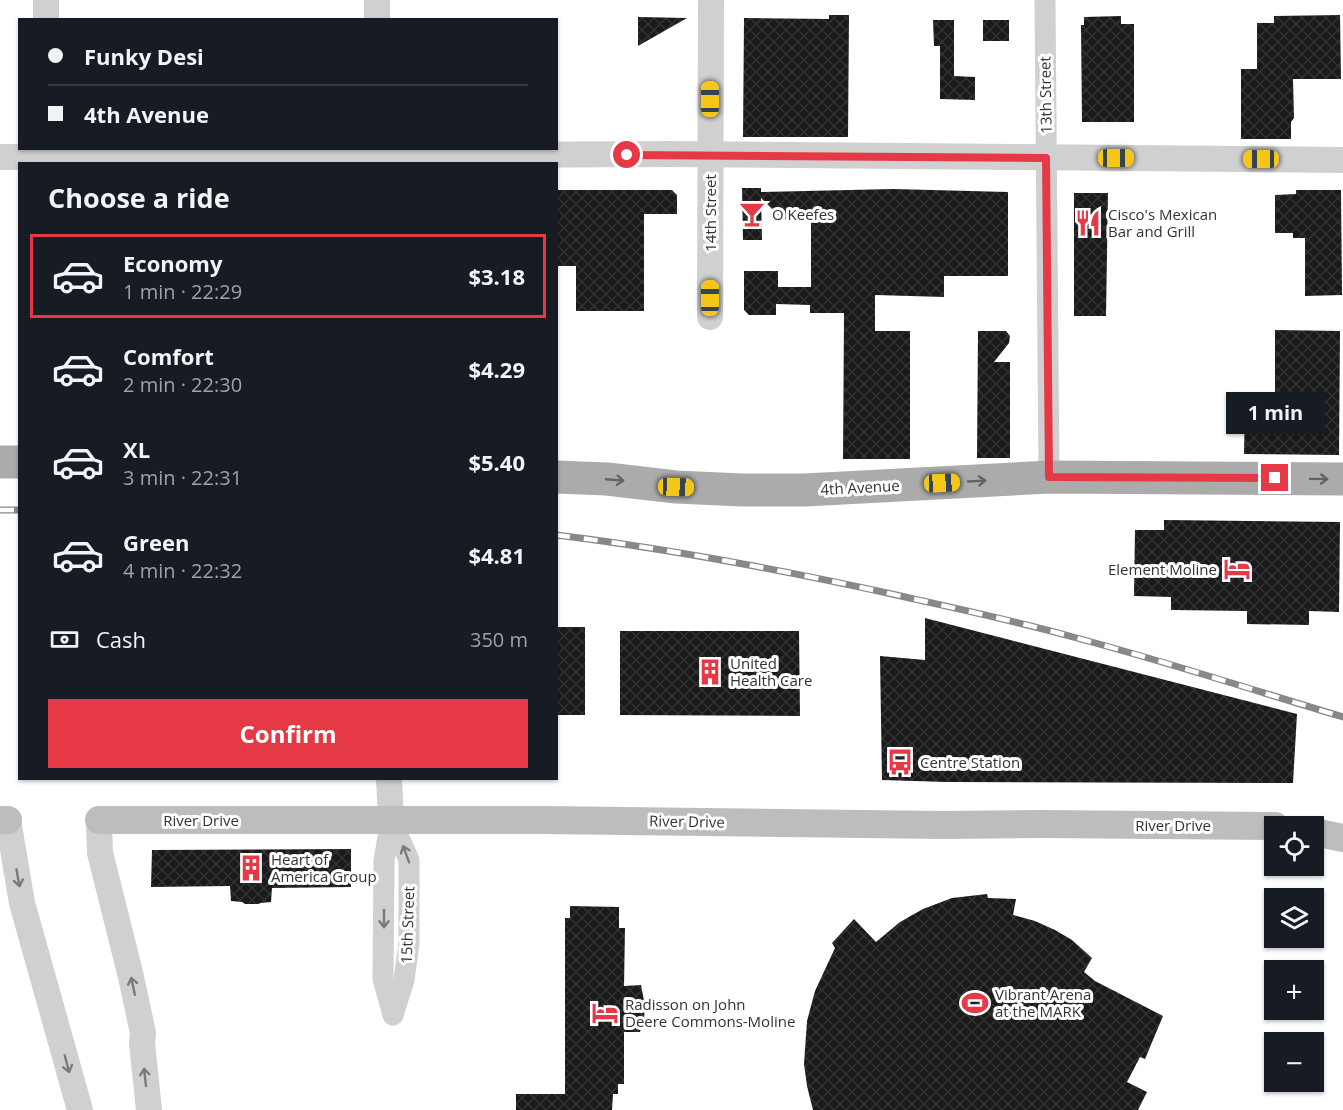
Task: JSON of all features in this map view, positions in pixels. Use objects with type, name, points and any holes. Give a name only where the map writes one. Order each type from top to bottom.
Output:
[{"type":"main road","points":[[0,462],[18,462]]},
{"type":"main road","name":"4th Avenue","points":[[558,477],[742,490],[806,490],[1049,477],[1343,479]]},
{"type":"main road","name":"River Drive","points":[[99,820],[391,819],[1264,826]]},
{"type":"main road","points":[[1324,834],[1343,838]]},
{"type":"street","points":[[46,0],[46,18]]},
{"type":"street","points":[[377,0],[377,18]]},
{"type":"street","name":"14th Street","points":[[710,317],[711,0]]},
{"type":"street","name":"13th Street","points":[[1045,0],[1049,477]]},
{"type":"street","points":[[0,157],[710,155],[1343,160]]},
{"type":"street","name":"15th Street","points":[[389,780],[391,819],[384,861],[383,979],[393,1015],[404,980],[409,943],[409,860],[391,819]]},
{"type":"street","points":[[4,820],[22,903],[80,1110]]},
{"type":"street","points":[[99,820],[100,853],[143,1033],[149,1110]]},
{"type":"building","points":[[829,15],[849,15],[848,137],[743,137],[744,18],[829,19]]},
{"type":"building","points":[[1340,15],[1341,79],[1293,79],[1294,118],[1291,122],[1291,139],[1241,139],[1241,69],[1257,69],[1257,23],[1274,23],[1274,16]]},
{"type":"building","points":[[1121,16],[1121,24],[1134,24],[1134,122],[1082,122],[1081,25],[1084,25],[1084,17]]},
{"type":"building","points":[[638,17],[687,18],[638,46]]},
{"type":"building","points":[[933,20],[954,20],[954,76],[975,77],[975,100],[940,99],[940,46],[934,46]]},
{"type":"building","points":[[983,20],[1009,20],[1009,41],[983,41]]},
{"type":"building","points":[[742,188],[761,188],[761,192],[893,189],[1008,192],[1008,276],[944,276],[944,297],[875,295],[875,331],[910,331],[910,459],[843,459],[844,313],[810,313],[810,305],[776,304],[776,315],[749,315],[744,310],[744,271],[778,271],[778,287],[811,287],[811,217],[782,219],[761,198],[762,240],[743,240]]},
{"type":"building","points":[[558,190],[672,190],[677,195],[677,214],[644,214],[644,311],[576,311],[576,266],[558,266]]},
{"type":"building","points":[[1296,190],[1341,190],[1342,295],[1305,296],[1305,238],[1293,238],[1293,233],[1275,233],[1275,195],[1296,194]]},
{"type":"building","points":[[1074,193],[1108,193],[1106,316],[1074,316]]},
{"type":"building","points":[[1275,330],[1340,331],[1339,455],[1244,454],[1245,399],[1275,399]]},
{"type":"building","points":[[978,331],[1006,331],[1010,336],[1009,343],[994,362],[1010,362],[1010,458],[977,458]]},
{"type":"building","name":"Element Moline","points":[[1164,520],[1340,522],[1339,612],[1309,611],[1309,625],[1247,624],[1247,611],[1171,610],[1171,597],[1134,596],[1135,530],[1164,530]]},
{"type":"building","points":[[925,618],[1297,714],[1293,783],[882,780],[880,656],[925,660]]},
{"type":"building","points":[[558,627],[585,627],[585,715],[558,715]]},
{"type":"building","name":"United Health Care","points":[[620,631],[799,631],[800,716],[620,715]]},
{"type":"building","name":"Heart of America Group","points":[[351,849],[351,887],[272,888],[271,902],[245,904],[231,901],[230,886],[151,887],[152,850]]},
{"type":"building","name":"Vibrant Arena at the MARK","points":[[987,894],[988,898],[1016,899],[1013,915],[1055,930],[1072,940],[1092,958],[1084,972],[1095,981],[1163,1016],[1145,1059],[1140,1057],[1127,1082],[1147,1092],[1138,1110],[813,1110],[804,1064],[807,1021],[815,991],[835,948],[832,943],[854,919],[876,942],[900,922],[923,909],[952,898]]},
{"type":"building","name":"Radisson on John Deere Commons-Moline","points":[[570,906],[619,907],[619,928],[625,928],[624,986],[641,985],[645,1006],[644,1020],[640,1032],[624,1032],[624,1084],[618,1084],[618,1094],[613,1094],[612,1110],[516,1110],[516,1094],[565,1094],[565,918],[570,918]]},
{"type":"railway","points":[[0,510],[18,510]]},
{"type":"railway","points":[[558,535],[772,569],[987,615],[1141,656],[1343,717]]},
{"type":"place","name":"O Keefes","points":[[752,214]]},
{"type":"place","name":"Cisco's Mexican Bar and Grill","points":[[1088,223]]},
{"type":"place","name":"Element Moline","points":[[1237,569]]},
{"type":"place","name":"United Health Care","points":[[710,672]]},
{"type":"place","name":"Centre Station","points":[[900,762]]},
{"type":"place","name":"Heart of America Group","points":[[251,868]]},
{"type":"place","name":"Vibrant Arena at the MARK","points":[[975,1003]]},
{"type":"place","name":"Radisson on John Deere Commons-Moline","points":[[605,1013]]},
{"type":"route","points":[[627,155],[1046,158],[1049,477],[1275,478]]}]
